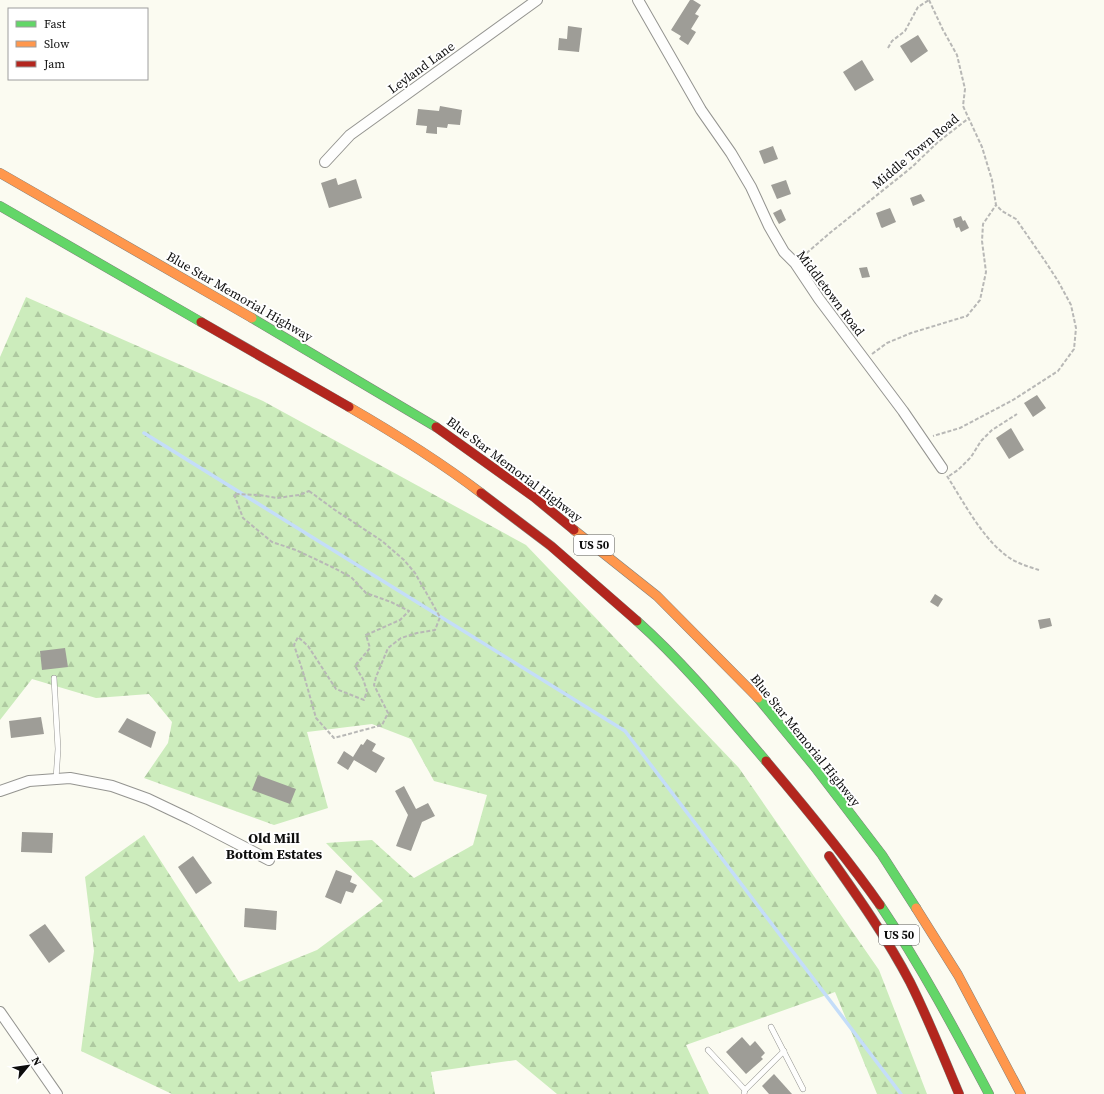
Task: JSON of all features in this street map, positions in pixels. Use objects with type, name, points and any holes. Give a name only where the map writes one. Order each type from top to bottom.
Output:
[{"type":"highway","name":"Blue Star Memorial Highway","points":[[0,173],[274,330],[434,425],[534,497],[657,596],[760,700],[814,766],[882,855],[958,975],[1021,1094]]},
{"type":"highway","name":"US 50","points":[[0,206],[380,425],[458,475],[551,546],[640,624],[689,673],[735,724],[790,789],[862,879],[900,935],[941,1004],[989,1094]]},
{"type":"highway","points":[[790,789],[799,815]]},
{"type":"highway","points":[[824,849],[872,917],[902,967],[926,1016],[959,1094]]},
{"type":"street","name":"Leyland Lane","points":[[325,162],[350,134],[537,0]]},
{"type":"street","name":"Middletown Road","points":[[638,0],[701,110],[731,153],[747,180],[769,226],[784,252],[795,263],[903,411],[945,473]]},
{"type":"street","points":[[0,791],[30,781],[70,778],[112,786],[190,819],[269,860]]},
{"type":"street","points":[[0,1012],[57,1094]]},
{"type":"lane","points":[[54,678],[58,749],[56,779]]},
{"type":"lane","points":[[771,1027],[803,1089]]},
{"type":"lane","points":[[708,1050],[744,1092],[784,1051]]},
{"type":"path","name":"Middle Town Road","points":[[795,263],[912,167],[938,142],[968,118],[963,106],[965,89],[957,55],[929,0]]},
{"type":"path","points":[[888,48],[892,42],[905,31],[918,7],[929,0]]},
{"type":"path","points":[[933,436],[960,428],[1013,400],[1058,371],[1074,348],[1076,328],[1072,305],[1052,271],[1016,220],[996,205],[992,180],[982,147],[968,118]]},
{"type":"path","points":[[864,359],[887,343],[967,316],[980,300],[986,272],[982,241],[983,224],[996,205]]},
{"type":"path","points":[[1017,414],[992,430],[981,441],[971,457],[958,470],[945,473],[985,534],[1003,554],[1019,564],[1039,570]]},
{"type":"path","points":[[309,491],[382,541],[404,560],[415,573],[440,617],[435,630],[417,633],[401,638],[388,648],[374,685],[388,713],[382,725],[334,738],[316,718],[294,645],[298,637],[308,646],[336,689],[364,700],[367,691],[355,666],[370,648],[366,635],[400,620],[409,610],[366,593],[351,577],[332,567],[296,550],[272,542],[243,518],[234,494],[259,495],[277,498],[300,495],[309,491]]},
{"type":"green space","points":[[26,297],[263,401],[526,545],[739,768],[879,970],[927,1094],[877,1094],[835,992],[686,1045],[709,1094],[557,1094],[516,1060],[431,1072],[435,1094],[172,1094],[81,1051],[94,951],[85,877],[144,835],[239,982],[317,950],[383,901],[326,843],[372,840],[414,878],[473,845],[487,795],[434,781],[411,739],[372,724],[307,732],[328,808],[274,825],[144,778],[168,743],[172,722],[149,694],[96,698],[32,679],[0,720],[0,357]]},
{"type":"building","points":[[690,0],[693,0],[701,5],[695,14],[699,16],[691,29],[696,32],[688,45],[679,39],[681,36],[671,30]]},
{"type":"building","points":[[568,26],[582,28],[579,52],[558,50],[559,38],[567,39]]},
{"type":"building","points":[[918,35],[928,51],[911,63],[900,46]]},
{"type":"building","points":[[862,60],[874,80],[855,91],[843,72]]},
{"type":"building","points":[[440,106],[462,110],[460,125],[448,124],[447,128],[437,127],[437,134],[426,133],[427,126],[416,125],[418,109],[439,111]]},
{"type":"building","points":[[773,146],[778,159],[764,164],[759,151]]},
{"type":"building","points":[[336,178],[338,185],[356,179],[362,198],[329,208],[321,183]]},
{"type":"building","points":[[786,180],[791,194],[777,199],[771,185]]},
{"type":"building","points":[[921,194],[925,201],[913,206],[910,198]]},
{"type":"building","points":[[890,208],[896,222],[882,228],[876,213]]},
{"type":"building","points":[[781,209],[786,220],[779,224],[773,213]]},
{"type":"building","points":[[961,216],[969,228],[961,232],[959,227],[956,228],[953,219]]},
{"type":"building","points":[[867,267],[870,277],[862,278],[859,268]]},
{"type":"building","points":[[1037,395],[1046,408],[1033,417],[1024,403]]},
{"type":"building","points":[[1011,428],[1024,450],[1009,459],[996,438]]},
{"type":"building","points":[[935,594],[943,599],[938,607],[930,602]]},
{"type":"building","points":[[1050,618],[1052,626],[1040,629],[1038,620]]},
{"type":"building","points":[[65,648],[68,667],[42,670],[40,651]]},
{"type":"building","points":[[41,717],[44,734],[11,738],[9,721]]},
{"type":"building","points":[[127,718],[156,732],[151,748],[118,732]]},
{"type":"building","points":[[367,739],[376,744],[372,751],[385,758],[376,773],[354,760],[348,770],[337,763],[344,751],[353,757],[361,744],[363,745]]},
{"type":"building","points":[[258,775],[296,789],[290,804],[252,790]]},
{"type":"building","points":[[404,786],[416,809],[428,803],[435,816],[422,822],[411,851],[396,846],[408,815],[395,791]]},
{"type":"building","points":[[22,832],[53,833],[52,853],[21,852]]},
{"type":"building","points":[[193,856],[212,883],[196,894],[178,867]]},
{"type":"building","points":[[336,870],[352,876],[350,882],[357,885],[353,893],[346,891],[341,904],[325,897]]},
{"type":"building","points":[[245,908],[277,911],[276,930],[244,927]]},
{"type":"building","points":[[45,924],[65,951],[49,963],[29,935]]},
{"type":"building","points":[[742,1037],[750,1046],[755,1041],[765,1053],[761,1057],[763,1059],[746,1074],[726,1052]]},
{"type":"building","points":[[774,1074],[792,1094],[769,1094],[762,1086]]},
{"type":"waterway","points":[[144,433],[625,731],[901,1094]]},
{"type":"traffic: fast","points":[[0,206],[201,322]]},
{"type":"traffic: fast","points":[[252,318],[436,427]]},
{"type":"traffic: fast","points":[[637,621],[688,671],[766,761]]},
{"type":"traffic: fast","points":[[758,698],[814,766],[882,855],[916,908]]},
{"type":"traffic: fast","points":[[880,905],[924,975],[989,1094]]},
{"type":"traffic: slow","points":[[0,173],[252,318]]},
{"type":"traffic: slow","points":[[349,407],[416,448],[481,493]]},
{"type":"traffic: slow","points":[[574,530],[657,596],[758,698]]},
{"type":"traffic: slow","points":[[916,908],[958,975],[1021,1094]]},
{"type":"traffic: jam","points":[[201,322],[349,407]]},
{"type":"traffic: jam","points":[[436,427],[534,497],[574,530]]},
{"type":"traffic: jam","points":[[481,493],[551,546],[637,621]]},
{"type":"traffic: jam","points":[[766,761],[839,850],[880,905]]},
{"type":"traffic: jam","points":[[829,856],[872,918],[910,982],[959,1094]]},
{"type":"district","name":"Old Mill Bottom Estates","points":[[274,846]]}]
